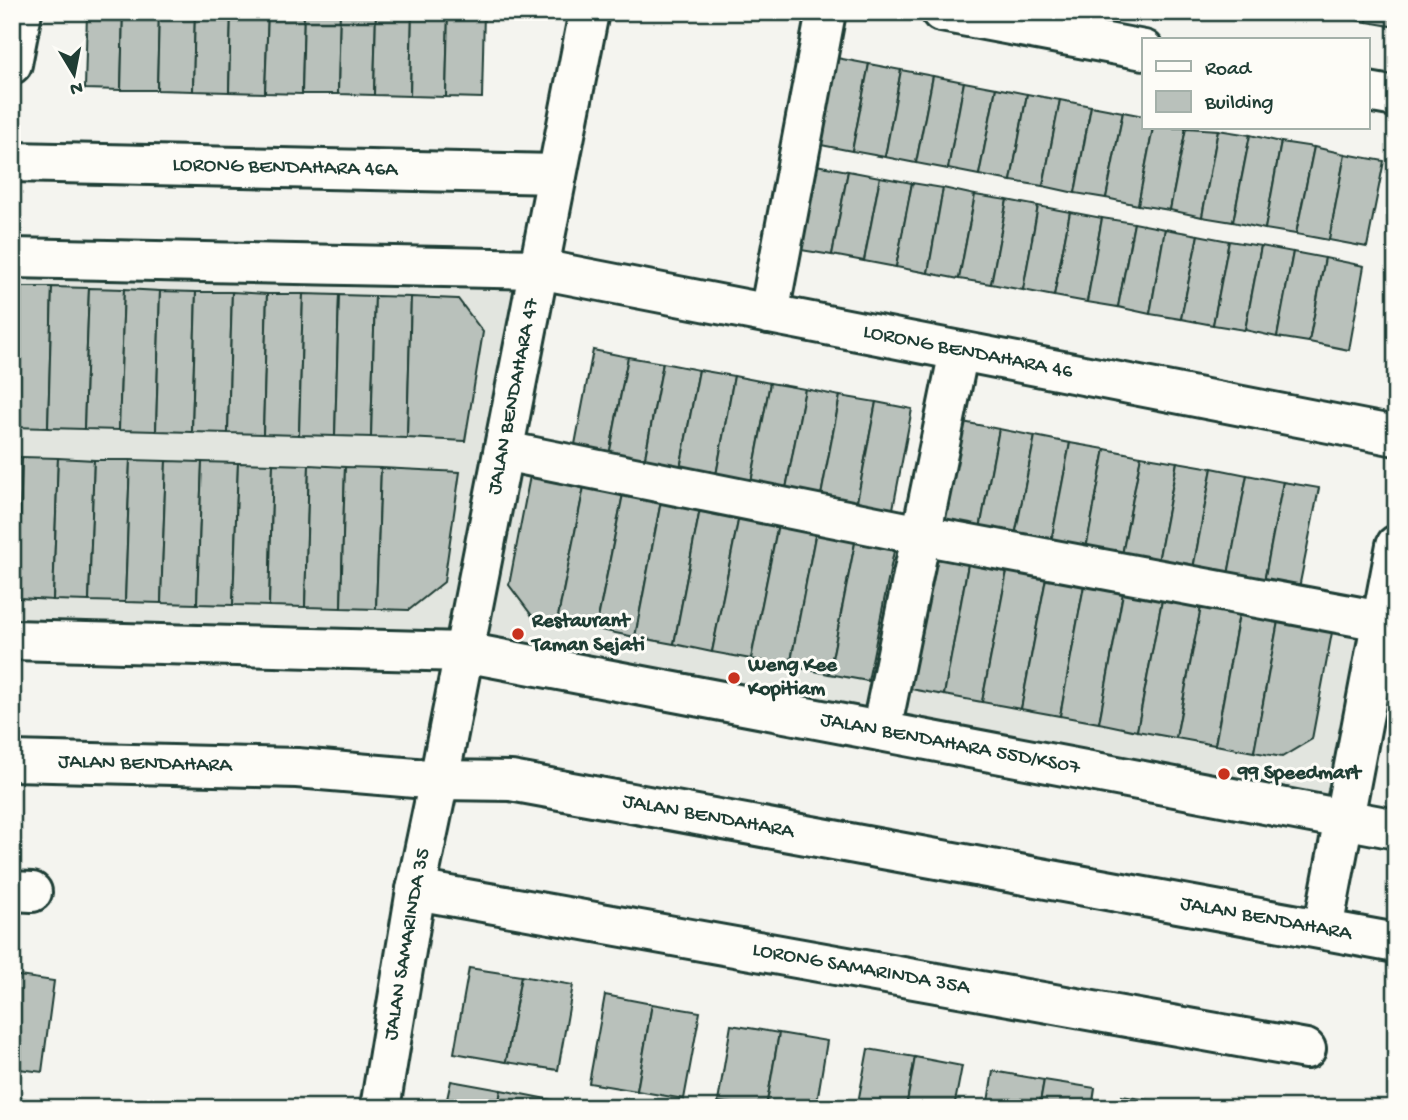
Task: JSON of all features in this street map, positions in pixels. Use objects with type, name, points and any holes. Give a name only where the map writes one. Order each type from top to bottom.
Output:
[{"type":"street","points":[[12,64],[22,12]]},
{"type":"street","name":"JALAN BENDAHARA 47","points":[[439,780],[589,12]]},
{"type":"street","points":[[769,314],[826,12]]},
{"type":"street","points":[[941,12],[1142,50]]},
{"type":"street","points":[[1370,92],[1396,97]]},
{"type":"street","name":"LORONG BENDAHARA 46A","points":[[12,162],[557,174]]},
{"type":"street","name":"LORONG BENDAHARA 46","points":[[12,258],[539,270],[1396,436]]},
{"type":"street","points":[[881,731],[959,351]]},
{"type":"street","points":[[503,451],[921,535],[1381,621]]},
{"type":"street","points":[[1323,929],[1396,545]]},
{"type":"street","name":"JALAN BENDAHARA 55D/KS07","points":[[12,640],[464,652],[1396,829]]},
{"type":"street","name":"JALAN BENDAHARA","points":[[12,761],[297,768],[439,780],[511,782],[1396,943]]},
{"type":"street","name":"JALAN SAMARINDA 35","points":[[380,1108],[416,890],[439,780]]},
{"type":"street","name":"LORONG SAMARINDA 35A","points":[[416,890],[1306,1049]]},
{"type":"shaded area","points":[[12,259],[522,280],[489,457],[1366,627],[1332,802],[449,633],[12,622]]},
{"type":"building","points":[[87,12],[123,12],[121,90],[85,89]]},
{"type":"building","points":[[123,12],[159,12],[157,90],[121,90]]},
{"type":"building","points":[[159,12],[195,12],[193,91],[157,90]]},
{"type":"building","points":[[195,12],[231,12],[229,92],[193,91]]},
{"type":"building","points":[[231,12],[268,12],[265,93],[229,92]]},
{"type":"building","points":[[268,12],[304,12],[302,94],[265,93]]},
{"type":"building","points":[[304,12],[340,12],[338,94],[302,94]]},
{"type":"building","points":[[340,12],[376,12],[374,95],[338,94]]},
{"type":"building","points":[[376,12],[412,12],[410,96],[374,95]]},
{"type":"building","points":[[412,12],[448,12],[446,97],[410,96]]},
{"type":"building","points":[[448,12],[484,12],[482,98],[446,97]]},
{"type":"building","points":[[1336,12],[1368,12],[1367,22],[1335,16]]},
{"type":"building","points":[[1368,12],[1396,12],[1396,27],[1367,22]]},
{"type":"building","points":[[837,58],[869,64],[852,151],[821,145]]},
{"type":"building","points":[[869,64],[901,70],[885,157],[852,151]]},
{"type":"building","points":[[901,70],[933,76],[916,163],[885,157]]},
{"type":"building","points":[[933,76],[964,82],[948,169],[916,163]]},
{"type":"building","points":[[964,82],[996,88],[979,175],[948,169]]},
{"type":"building","points":[[996,88],[1027,94],[1011,181],[979,175]]},
{"type":"building","points":[[1027,94],[1060,100],[1043,186],[1011,181]]},
{"type":"building","points":[[1060,100],[1091,106],[1075,193],[1043,186]]},
{"type":"building","points":[[1091,106],[1123,112],[1106,198],[1075,193]]},
{"type":"building","points":[[1123,112],[1142,116],[1142,130],[1153,130],[1138,205],[1106,198]]},
{"type":"building","points":[[1153,130],[1186,130],[1170,210],[1138,205]]},
{"type":"building","points":[[1186,130],[1218,130],[1202,217],[1170,210]]},
{"type":"building","points":[[1218,130],[1250,135],[1233,222],[1202,217]]},
{"type":"building","points":[[1250,135],[1281,142],[1265,229],[1233,222]]},
{"type":"building","points":[[1281,142],[1314,147],[1296,234],[1265,229]]},
{"type":"building","points":[[1314,147],[1345,154],[1329,240],[1296,234]]},
{"type":"building","points":[[1345,154],[1384,161],[1367,247],[1329,240]]},
{"type":"building","points":[[816,165],[848,171],[832,255],[801,250]]},
{"type":"building","points":[[848,171],[880,177],[864,261],[832,255]]},
{"type":"building","points":[[880,177],[912,183],[896,267],[864,261]]},
{"type":"building","points":[[912,183],[943,188],[928,273],[896,267]]},
{"type":"building","points":[[943,188],[975,195],[959,279],[928,273]]},
{"type":"building","points":[[975,195],[1007,200],[991,284],[959,279]]},
{"type":"building","points":[[1007,200],[1038,206],[1023,290],[991,284]]},
{"type":"building","points":[[1038,206],[1070,212],[1054,296],[1023,290]]},
{"type":"building","points":[[1070,212],[1102,218],[1087,302],[1054,296]]},
{"type":"building","points":[[1102,218],[1134,223],[1118,307],[1087,302]]},
{"type":"building","points":[[1134,223],[1165,229],[1150,314],[1118,307]]},
{"type":"building","points":[[1165,229],[1198,235],[1181,319],[1150,314]]},
{"type":"building","points":[[1198,235],[1229,241],[1213,325],[1181,319]]},
{"type":"building","points":[[1229,241],[1261,246],[1245,330],[1213,325]]},
{"type":"building","points":[[1261,246],[1293,252],[1277,337],[1245,330]]},
{"type":"building","points":[[1293,252],[1325,258],[1309,342],[1277,337]]},
{"type":"building","points":[[1325,258],[1364,266],[1349,350],[1309,342]]},
{"type":"building","points":[[18,287],[52,287],[48,428],[12,427],[12,291]]},
{"type":"building","points":[[52,287],[89,288],[84,429],[48,428]]},
{"type":"building","points":[[89,288],[124,289],[119,430],[84,429]]},
{"type":"building","points":[[124,289],[160,291],[156,431],[119,430]]},
{"type":"building","points":[[160,291],[196,292],[192,432],[156,431]]},
{"type":"building","points":[[196,292],[232,292],[228,433],[192,432]]},
{"type":"building","points":[[232,292],[267,294],[263,434],[228,433]]},
{"type":"building","points":[[267,294],[303,294],[299,435],[263,434]]},
{"type":"building","points":[[303,294],[339,295],[335,436],[299,435]]},
{"type":"building","points":[[339,295],[375,296],[371,437],[335,436]]},
{"type":"building","points":[[375,296],[411,297],[407,438],[371,437]]},
{"type":"building","points":[[411,297],[458,299],[483,332],[465,441],[407,438]]},
{"type":"building","points":[[593,350],[628,357],[608,461],[573,455]]},
{"type":"building","points":[[628,357],[663,363],[643,468],[608,461]]},
{"type":"building","points":[[663,363],[699,370],[679,474],[643,468]]},
{"type":"building","points":[[699,370],[734,376],[715,481],[679,474]]},
{"type":"building","points":[[734,376],[770,383],[750,488],[715,481]]},
{"type":"building","points":[[770,383],[805,389],[785,494],[750,488]]},
{"type":"building","points":[[805,389],[840,396],[820,501],[785,494]]},
{"type":"building","points":[[840,396],[876,402],[856,507],[820,501]]},
{"type":"building","points":[[876,402],[912,409],[892,514],[856,507]]},
{"type":"building","points":[[963,422],[999,429],[980,529],[944,523]]},
{"type":"building","points":[[999,429],[1035,436],[1015,536],[980,529]]},
{"type":"building","points":[[1035,436],[1070,443],[1051,542],[1015,536]]},
{"type":"building","points":[[1070,443],[1105,449],[1086,549],[1051,542]]},
{"type":"building","points":[[1105,449],[1141,456],[1122,555],[1086,549]]},
{"type":"building","points":[[1141,456],[1177,462],[1158,562],[1122,555]]},
{"type":"building","points":[[12,457],[22,457],[18,598],[12,598]]},
{"type":"building","points":[[22,457],[58,458],[53,600],[18,598]]},
{"type":"building","points":[[58,458],[94,460],[89,601],[53,600]]},
{"type":"building","points":[[94,460],[130,460],[125,602],[89,601]]},
{"type":"building","points":[[130,460],[166,461],[161,603],[125,602]]},
{"type":"building","points":[[166,461],[202,462],[197,604],[161,603]]},
{"type":"building","points":[[202,462],[238,463],[233,605],[197,604]]},
{"type":"building","points":[[1177,462],[1212,468],[1193,569],[1158,562]]},
{"type":"building","points":[[238,463],[273,464],[269,606],[233,605]]},
{"type":"building","points":[[273,464],[309,465],[305,607],[269,606]]},
{"type":"building","points":[[309,465],[345,467],[341,608],[305,607]]},
{"type":"building","points":[[345,467],[381,468],[376,609],[341,608]]},
{"type":"building","points":[[381,468],[460,472],[444,582],[409,610],[376,609]]},
{"type":"building","points":[[1212,468],[1247,475],[1228,575],[1193,569]]},
{"type":"building","points":[[1247,475],[1283,482],[1264,582],[1228,575]]},
{"type":"building","points":[[530,476],[584,487],[557,622],[533,617],[509,585]]},
{"type":"building","points":[[1283,482],[1319,488],[1299,588],[1264,582]]},
{"type":"building","points":[[584,487],[623,494],[596,629],[557,622]]},
{"type":"building","points":[[623,494],[661,501],[635,637],[596,629]]},
{"type":"building","points":[[661,501],[700,509],[674,644],[635,637]]},
{"type":"building","points":[[700,509],[739,516],[712,652],[674,644]]},
{"type":"building","points":[[739,516],[778,524],[751,659],[712,652]]},
{"type":"building","points":[[778,524],[816,531],[790,666],[751,659]]},
{"type":"building","points":[[816,531],[856,538],[829,674],[790,666]]},
{"type":"building","points":[[856,538],[895,546],[868,681],[829,674]]},
{"type":"building","points":[[930,552],[969,559],[944,695],[905,688]]},
{"type":"building","points":[[969,559],[1008,566],[982,702],[944,695]]},
{"type":"building","points":[[1008,566],[1047,573],[1021,709],[982,702]]},
{"type":"building","points":[[1047,573],[1085,580],[1060,716],[1021,709]]},
{"type":"building","points":[[1085,580],[1124,588],[1099,723],[1060,716]]},
{"type":"building","points":[[1124,588],[1163,595],[1137,731],[1099,723]]},
{"type":"building","points":[[1163,595],[1202,602],[1176,738],[1137,731]]},
{"type":"building","points":[[1202,602],[1240,609],[1215,745],[1176,738]]},
{"type":"building","points":[[1240,609],[1279,616],[1254,752],[1215,745]]},
{"type":"building","points":[[1279,616],[1333,627],[1312,739],[1282,757],[1254,752]]},
{"type":"building","points":[[469,968],[521,976],[506,1062],[454,1053]]},
{"type":"building","points":[[12,975],[54,981],[42,1072],[12,1068]]},
{"type":"building","points":[[521,976],[573,985],[558,1070],[506,1062]]},
{"type":"building","points":[[605,995],[652,1004],[637,1091],[589,1083]]},
{"type":"building","points":[[652,1004],[700,1012],[684,1099],[637,1091]]},
{"type":"building","points":[[731,1025],[779,1033],[766,1108],[718,1102]]},
{"type":"building","points":[[779,1033],[827,1041],[816,1108],[766,1108]]},
{"type":"building","points":[[868,1049],[915,1057],[906,1108],[857,1108]]},
{"type":"building","points":[[915,1057],[962,1066],[954,1108],[906,1108]]},
{"type":"building","points":[[993,1071],[1044,1080],[1039,1108],[987,1108]]},
{"type":"building","points":[[1044,1080],[1095,1088],[1092,1108],[1039,1108]]},
{"type":"building","points":[[451,1081],[501,1090],[498,1108],[445,1108]]},
{"type":"building","points":[[501,1090],[552,1100],[551,1108],[498,1108]]},
{"type":"building","points":[[1122,1096],[1173,1104],[1172,1108],[1120,1108]]},
{"type":"building","points":[[12,1097],[36,1100],[35,1108],[12,1108]]},
{"type":"place","name":"Restaurant Taman Sejati","points":[[518,634]]},
{"type":"place","name":"Weng Kee Kopitiam","points":[[734,678]]},
{"type":"place","name":"99 Speedmart","points":[[1224,774]]}]
